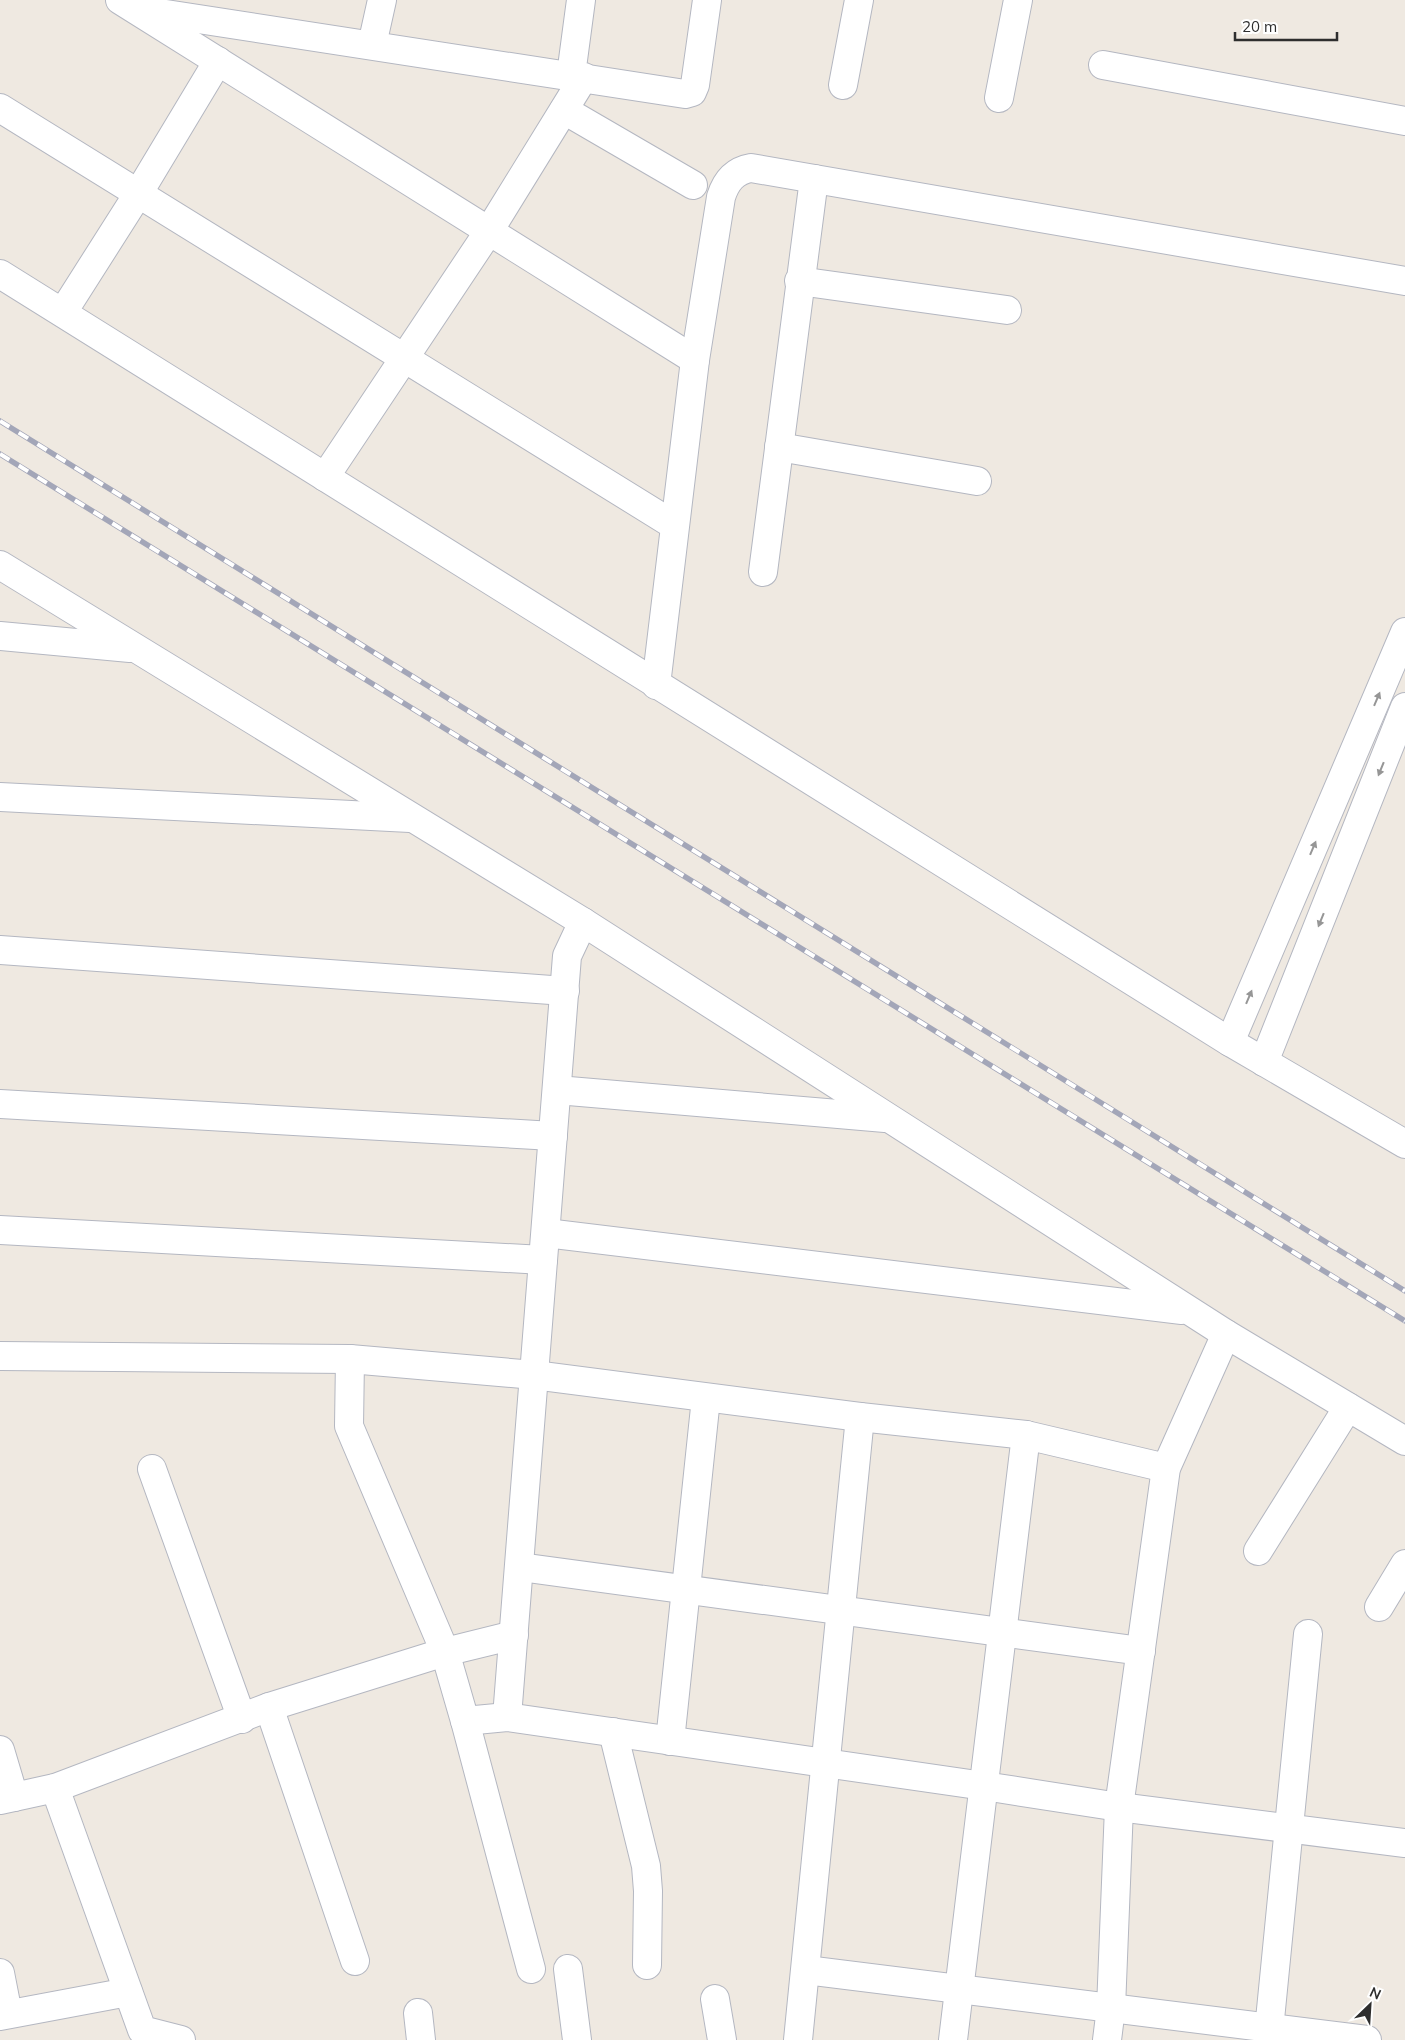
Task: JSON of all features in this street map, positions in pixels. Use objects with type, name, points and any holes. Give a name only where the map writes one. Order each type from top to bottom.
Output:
[{"type":"street","points":[[372,45],[382,0]]},
{"type":"street","points":[[325,477],[489,231],[564,110],[578,76],[581,0]]},
{"type":"street","points":[[127,4],[685,94],[692,92],[695,86],[708,0]]},
{"type":"street","points":[[843,85],[859,0]]},
{"type":"street","points":[[999,98],[1018,0]]},
{"type":"street","points":[[127,4],[695,360]]},
{"type":"street","points":[[62,312],[138,194],[218,61]]},
{"type":"street","points":[[1103,65],[1405,121]]},
{"type":"street","points":[[0,108],[674,525]]},
{"type":"street","points":[[564,110],[693,186]]},
{"type":"street","points":[[656,685],[695,360],[720,197],[724,185],[741,170],[752,168],[1405,281]]},
{"type":"street","points":[[763,572],[814,180]]},
{"type":"street","points":[[2,279],[62,312],[1230,1042],[1405,1144]]},
{"type":"street","points":[[800,281],[1007,310]]},
{"type":"street","points":[[779,447],[977,481]]},
{"type":"street","points":[[0,565],[583,922],[1189,1311],[1405,1441]]},
{"type":"street","points":[[1230,1042],[1405,632]]},
{"type":"street","points":[[0,636],[136,648]]},
{"type":"street","points":[[1264,1062],[1405,708]]},
{"type":"street","points":[[0,797],[414,818]]},
{"type":"street","points":[[507,1717],[568,956],[583,922]]},
{"type":"street","points":[[0,950],[565,991]]},
{"type":"street","points":[[557,1090],[887,1118]]},
{"type":"street","points":[[0,1104],[554,1136]]},
{"type":"street","points":[[0,1230],[543,1260]]},
{"type":"street","points":[[546,1233],[1189,1311]]},
{"type":"street","points":[[1107,2040],[1111,2008],[1119,1807],[1166,1468],[1226,1334]]},
{"type":"street","points":[[0,1356],[350,1359],[534,1375],[860,1417],[1026,1435],[1166,1468]]},
{"type":"street","points":[[350,1359],[349,1426],[445,1652],[531,1969]]},
{"type":"street","points":[[670,1741],[706,1398]]},
{"type":"street","points":[[1258,1551],[1348,1407]]},
{"type":"street","points":[[798,2040],[860,1417]]},
{"type":"street","points":[[954,2040],[1026,1435]]},
{"type":"street","points":[[152,1470],[242,1719]]},
{"type":"street","points":[[1379,1607],[1405,1564]]},
{"type":"street","points":[[520,1567],[1141,1651]]},
{"type":"street","points":[[1268,2034],[1308,1634]]},
{"type":"street","points":[[0,1750],[7,1798],[55,1788],[242,1719],[269,1707],[445,1652],[514,1635]]},
{"type":"street","points":[[269,1707],[355,1961]]},
{"type":"street","points":[[465,1721],[507,1717],[1119,1807],[1405,1842]]},
{"type":"street","points":[[613,1732],[646,1866],[648,1891],[647,1965]]},
{"type":"street","points":[[55,1788],[142,2030],[181,2040]]},
{"type":"street","points":[[568,1969],[577,2040]]},
{"type":"street","points":[[806,1970],[1111,2008],[1268,2034],[1367,2040]]},
{"type":"street","points":[[0,1973],[4,2015],[128,1992]]},
{"type":"street","points":[[715,1999],[722,2040]]},
{"type":"street","points":[[418,2013],[421,2040]]},
{"type":"railway","points":[[0,421],[1405,1291]]},
{"type":"railway","points":[[0,454],[1405,1321]]}]
